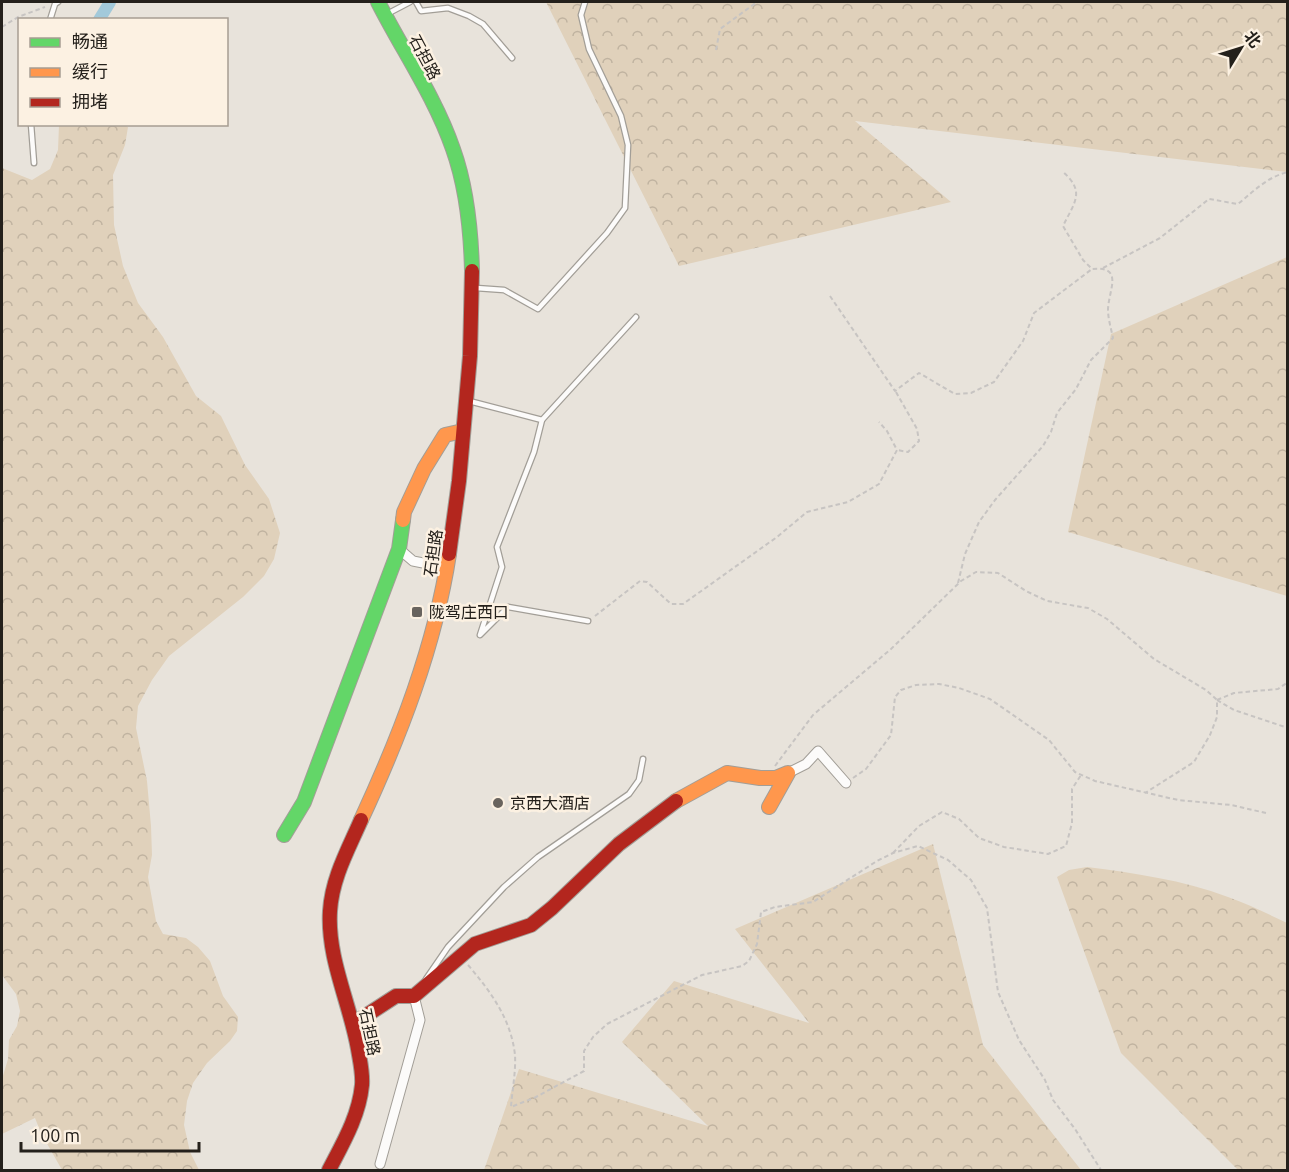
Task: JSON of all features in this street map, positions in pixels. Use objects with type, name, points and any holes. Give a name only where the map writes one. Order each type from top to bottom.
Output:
[{"type":"main road","name":"石担路","points":[[329,1170],[359,1105],[362,1084],[353,1024],[329,936],[329,914],[341,864],[370,801],[438,616],[448,568],[473,311],[470,229],[464,190],[454,150],[378,2]]},
{"type":"main road","points":[[284,835],[304,802],[399,549],[404,512],[424,470],[445,435],[463,431]]},
{"type":"main road","points":[[353,1024],[396,996],[414,996],[475,944],[531,925],[619,844],[683,795],[727,773],[767,778],[776,778],[788,773]]},
{"type":"main road","points":[[769,807],[788,773]]},
{"type":"street","points":[[399,549],[413,561],[448,568]]},
{"type":"street","points":[[788,773],[806,764],[818,751],[846,783]]},
{"type":"street","points":[[380,1164],[420,1020],[414,996]]},
{"type":"lane","points":[[385,15],[410,2]]},
{"type":"lane","points":[[416,2],[422,11],[448,8],[483,24],[512,58]]},
{"type":"lane","points":[[472,287],[504,290],[538,309],[607,233],[625,208],[628,145],[621,116],[589,49],[582,15],[585,2]]},
{"type":"lane","points":[[51,18],[56,3]]},
{"type":"lane","points":[[31,126],[34,163]]},
{"type":"lane","points":[[588,621],[508,607],[480,635],[502,567],[496,547],[534,452],[542,420],[636,317]]},
{"type":"lane","points":[[466,401],[542,420]]},
{"type":"lane","points":[[414,996],[448,947],[504,887],[538,857],[629,794],[639,780],[643,759]]},
{"type":"path","points":[[716,50],[720,29],[757,2]]},
{"type":"path","points":[[2,27],[18,17],[56,3]]},
{"type":"path","points":[[1063,172],[1072,180],[1077,190],[1077,198],[1063,226],[1083,260],[1092,268]]},
{"type":"path","points":[[895,391],[919,373],[955,394],[971,393],[994,382],[1023,341],[1034,313],[1092,268],[1103,268],[1160,238],[1209,199],[1238,204],[1264,181],[1287,172]]},
{"type":"path","points":[[958,583],[965,554],[979,522],[995,500],[1043,446],[1057,414],[1076,389],[1091,360],[1113,338],[1108,308],[1113,282],[1111,273],[1103,268]]},
{"type":"path","points":[[830,296],[895,391],[917,429],[918,441],[908,452],[897,450]]},
{"type":"path","points":[[879,422],[887,430],[897,450]]},
{"type":"path","points":[[588,621],[640,581],[648,582],[671,604],[684,604],[777,537],[807,512],[848,502],[879,484],[897,450]]},
{"type":"path","points":[[767,778],[780,756],[813,715],[891,649],[958,583],[976,572],[998,573],[1047,601],[1088,608],[1107,619],[1154,659],[1206,690],[1217,700],[1234,710],[1287,728]]},
{"type":"path","points":[[1217,700],[1234,693],[1278,689],[1287,682]]},
{"type":"path","points":[[846,783],[866,770],[891,735],[895,697],[901,690],[916,685],[939,684],[959,688],[990,699],[1049,740],[1075,772],[1095,781],[1178,800],[1231,805],[1266,813]]},
{"type":"path","points":[[1144,793],[1194,762],[1214,726],[1217,717],[1217,700]]},
{"type":"path","points":[[893,853],[919,826],[942,812],[959,819],[979,838],[1004,847],[1048,854],[1066,846],[1072,823],[1072,789],[1081,775]]},
{"type":"path","points":[[461,956],[489,990],[506,1017],[515,1056],[511,1107],[536,1097],[584,1071],[584,1052],[593,1037],[607,1024],[702,975],[742,966],[749,961],[757,944],[761,912],[775,907],[813,902],[877,861],[893,853],[918,846],[948,860],[971,880],[987,908],[998,992],[1019,1040],[1045,1080],[1053,1100],[1101,1170]]},
{"type":"green space","points":[[546,2],[1287,2],[1287,172],[855,121],[951,202],[679,266]]},
{"type":"green space","points":[[59,126],[128,127],[125,145],[113,175],[114,225],[123,266],[138,303],[163,337],[196,396],[221,416],[245,465],[269,499],[280,533],[274,559],[264,576],[243,597],[169,656],[152,680],[138,706],[136,728],[147,781],[151,826],[152,855],[148,877],[156,921],[163,934],[186,938],[198,947],[210,961],[223,996],[238,1017],[237,1031],[207,1063],[193,1083],[187,1101],[184,1125],[190,1152],[199,1170],[62,1170],[35,1118],[2,1134],[2,1079],[8,1059],[9,1040],[17,1026],[20,1011],[16,994],[2,975],[2,168],[32,180],[50,169],[58,150]]},
{"type":"green space","points":[[1287,257],[1287,596],[1068,532],[1111,334]]},
{"type":"green space","points":[[933,844],[983,1045],[1081,1170],[484,1170],[519,1069],[708,1126],[622,1042],[674,981],[809,1023],[735,929]]},
{"type":"green space","points":[[1087,867],[1194,886],[1258,909],[1287,923],[1287,1170],[1238,1170],[1121,1053],[1057,877],[1069,870]]},
{"type":"waterway","points":[[100,18],[110,2]]},
{"type":"traffic: fast","points":[[378,2],[428,93],[453,149],[462,179],[467,209],[472,271]]},
{"type":"traffic: fast","points":[[284,835],[304,802],[399,549],[403,520]]},
{"type":"traffic: slow","points":[[403,520],[404,512],[424,469],[445,435],[463,431]]},
{"type":"traffic: slow","points":[[361,820],[414,690],[435,623],[449,554]]},
{"type":"traffic: slow","points":[[676,801],[727,773],[760,778],[776,778],[788,773],[769,807]]},
{"type":"traffic: jam","points":[[449,554],[459,481],[470,356],[472,271]]},
{"type":"traffic: jam","points":[[353,1024],[396,996],[414,996],[475,944],[531,925],[619,844],[676,801]]},
{"type":"traffic: jam","points":[[329,1170],[358,1108],[362,1085],[358,1049],[335,963],[330,929],[331,899],[334,887],[341,864],[361,820]]},
{"type":"place","name":"陇驾庄西口","points":[[417,612]]},
{"type":"place","name":"京西大酒店","points":[[498,803]]}]
